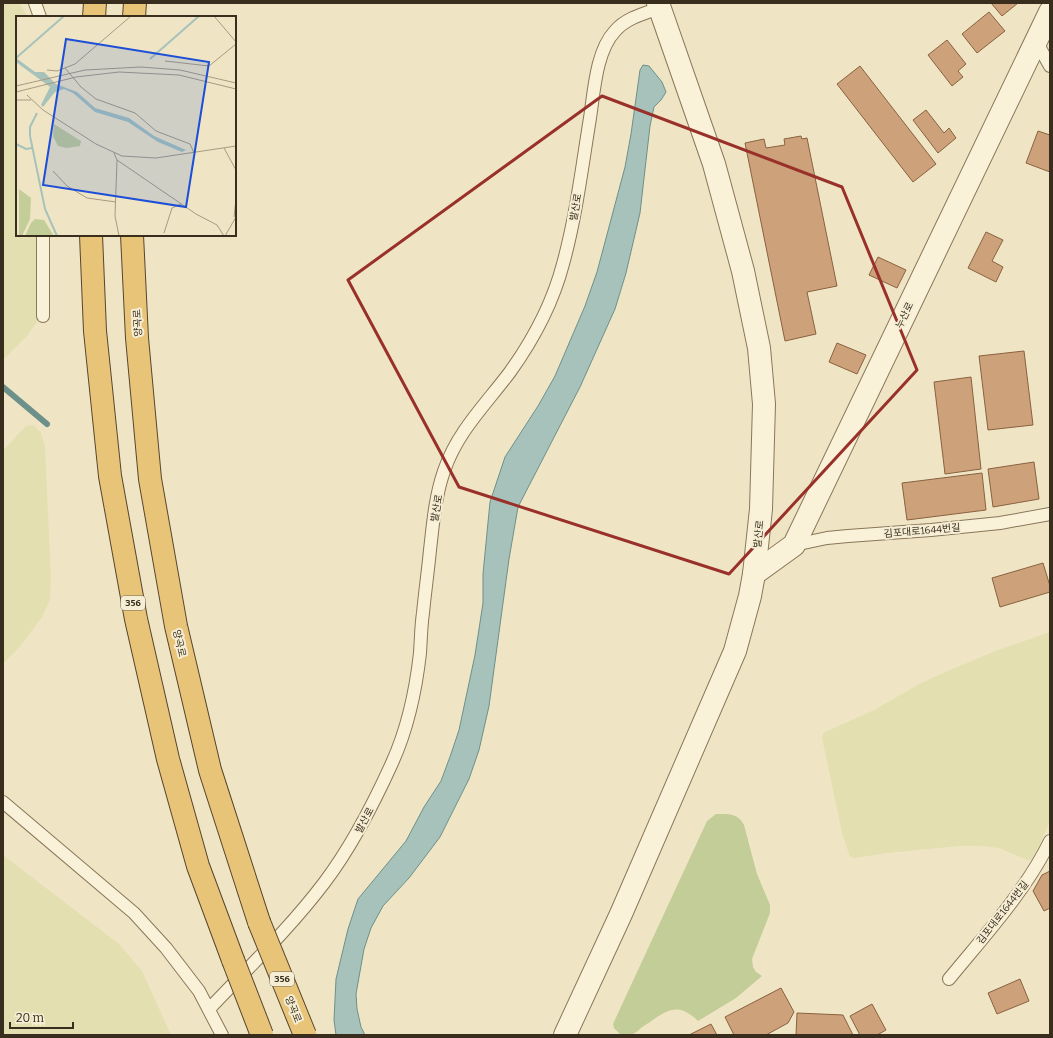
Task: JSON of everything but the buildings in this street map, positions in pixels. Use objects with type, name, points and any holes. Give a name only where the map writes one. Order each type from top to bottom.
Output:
[{"type":"highway","points":[[92,3],[93,16]]},
{"type":"highway","points":[[93,16],[95,3]]},
{"type":"highway","points":[[134,3],[134,16]]},
{"type":"highway","name":"356","points":[[91,236],[95,330],[110,476],[136,619],[172,775],[198,866],[262,1035]]},
{"type":"highway","name":"양곡로","points":[[132,236],[138,338],[150,479],[176,626],[210,770],[259,922],[305,1035]]},
{"type":"street","name":"발산로","points":[[565,1035],[621,914],[735,651],[750,596],[754,574],[761,509],[764,404],[759,348],[743,271],[714,164],[659,6]]},
{"type":"street","name":"누산로","points":[[754,574],[794,545],[1050,12]]},
{"type":"lane","points":[[35,3],[40,16]]},
{"type":"lane","name":"발산로","points":[[208,1009],[302,912],[326,881],[352,842],[393,761],[405,729],[418,663],[436,502],[444,472],[454,447],[467,425],[510,372],[526,348],[541,321],[563,266],[572,224],[594,91],[605,44],[626,20],[659,6]]},
{"type":"lane","points":[[1036,41],[1050,66]]},
{"type":"lane","points":[[43,236],[43,316]]},
{"type":"lane","name":"김포대로1644번길","points":[[794,545],[827,538],[1000,523],[1050,514]]},
{"type":"lane","points":[[3,802],[134,913],[166,948],[199,991],[222,1035]]},
{"type":"lane","name":"김포대로1644번길","points":[[949,979],[1022,889],[1037,866],[1050,841]]},
{"type":"highlighted area","points":[[602,96],[842,187],[917,370],[729,574],[459,487],[348,280]]},
{"type":"shaded area","points":[[3,3],[19,3],[27,16],[16,16],[16,236],[38,236],[39,319],[27,336],[3,360]]},
{"type":"shaded area","points":[[34,425],[41,433],[45,446],[51,578],[50,600],[42,617],[22,644],[3,664],[3,451],[26,426]]},
{"type":"shaded area","points":[[1050,632],[1050,821],[1031,860],[1027,860],[999,848],[980,846],[960,846],[887,853],[855,858],[850,857],[842,833],[822,738],[823,733],[874,710],[919,684],[943,673],[998,650]]},
{"type":"shaded area","points":[[3,855],[119,944],[142,971],[171,1035],[3,1035]]},
{"type":"green space","points":[[716,814],[733,815],[742,821],[757,874],[770,905],[770,913],[752,959],[753,967],[756,972],[762,976],[736,998],[698,1021],[690,1014],[676,1009],[663,1014],[633,1034],[621,1035],[614,1028],[613,1024],[707,821]]},
{"type":"water","points":[[643,65],[649,66],[662,82],[666,92],[654,107],[650,126],[640,213],[626,273],[615,309],[580,387],[518,507],[509,559],[489,706],[479,750],[469,779],[440,837],[409,878],[383,906],[371,928],[364,949],[356,994],[357,1009],[361,1027],[365,1035],[336,1035],[334,1020],[336,979],[348,929],[358,899],[406,841],[424,807],[441,781],[459,730],[475,655],[483,603],[483,574],[490,502],[505,457],[538,406],[555,376],[585,306],[597,272],[625,167],[640,70]]},
{"type":"waterway","points":[[3,387],[47,424]]}]
